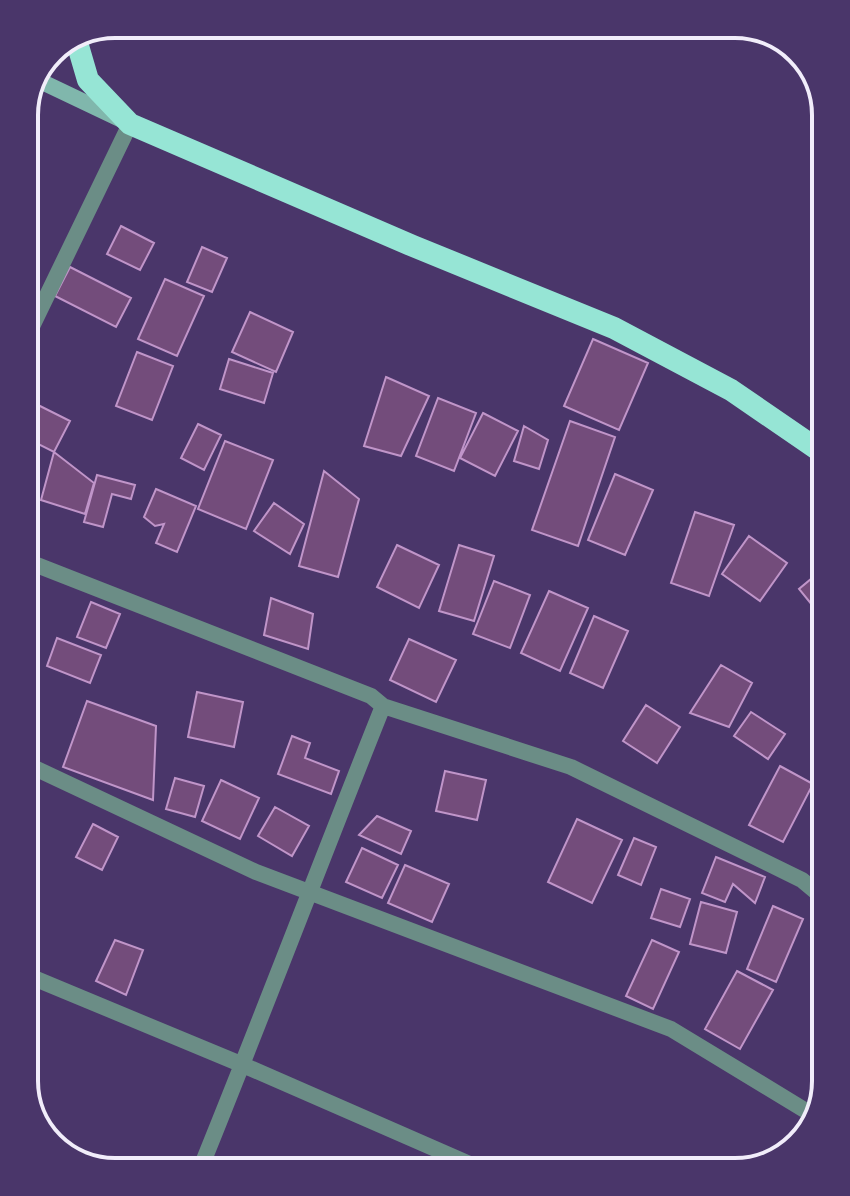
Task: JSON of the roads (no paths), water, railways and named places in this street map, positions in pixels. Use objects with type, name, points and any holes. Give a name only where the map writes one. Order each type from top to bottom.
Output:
[{"type":"highway","points":[[79,48],[88,80],[130,124],[398,240],[614,328],[731,390],[812,446]]},
{"type":"main road","points":[[45,83],[130,124]]},
{"type":"street","points":[[38,314],[130,124]]},
{"type":"street","points":[[38,565],[371,696],[383,706],[571,767],[802,880],[812,888]]},
{"type":"street","points":[[205,1158],[383,706]]},
{"type":"street","points":[[38,770],[256,872],[671,1029],[806,1111]]},
{"type":"street","points":[[38,980],[456,1158]]}]
